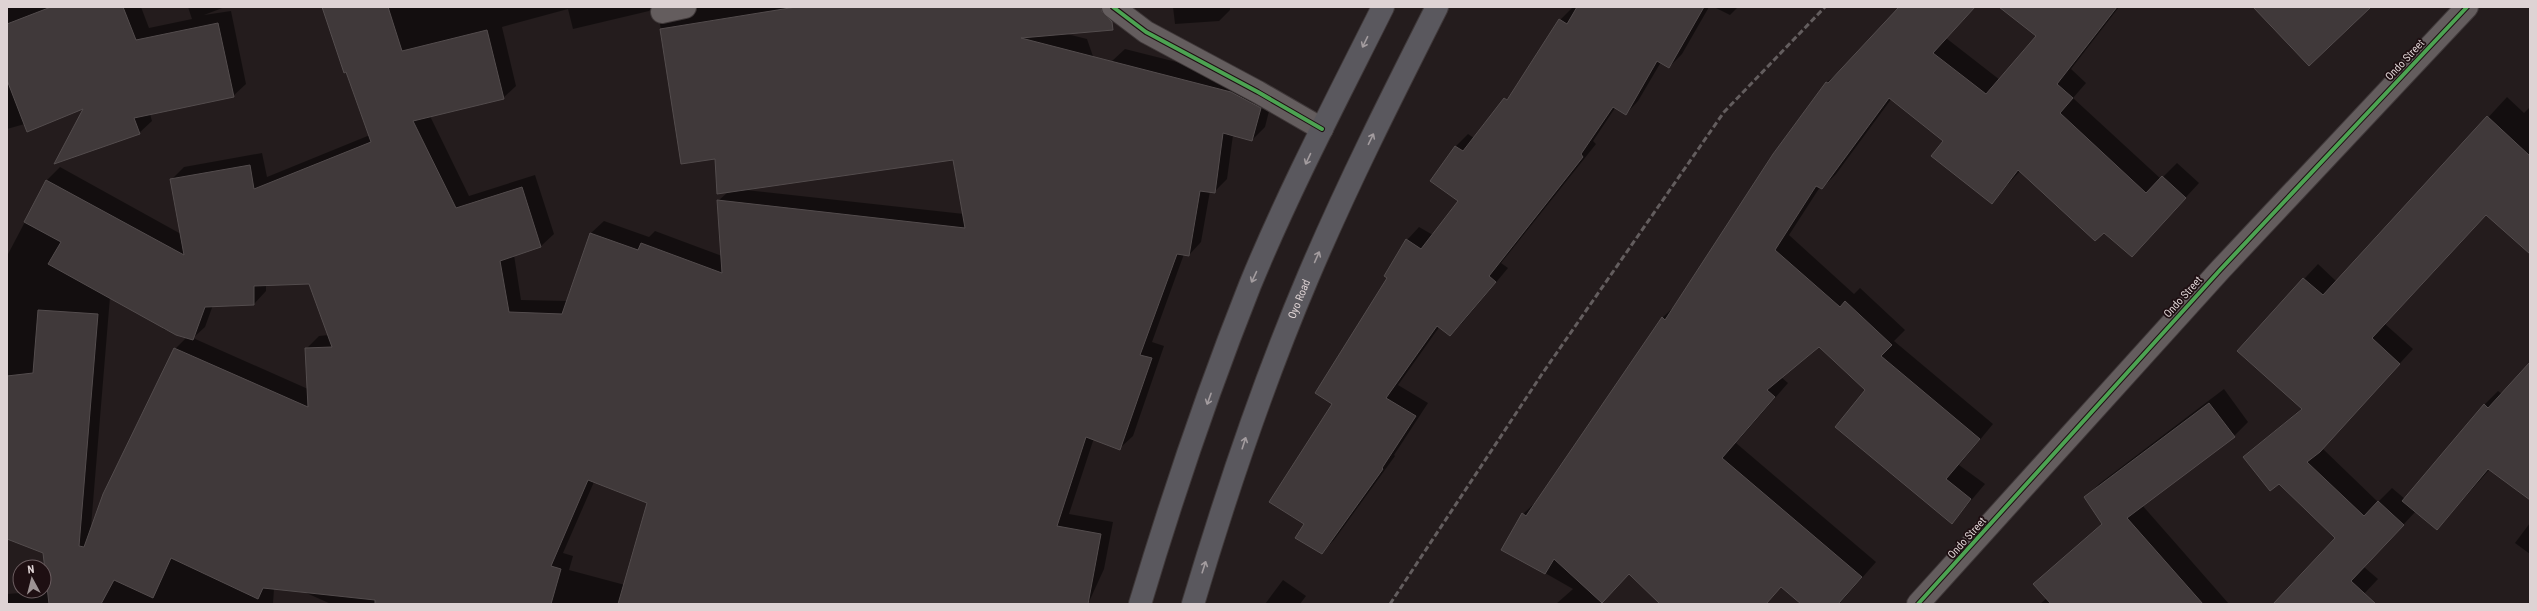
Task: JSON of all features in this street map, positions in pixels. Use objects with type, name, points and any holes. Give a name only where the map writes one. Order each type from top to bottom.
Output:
[{"type":"main road","points":[[1140,604],[1168,511],[1251,285],[1322,129],[1383,7]]},
{"type":"main road","name":"Oyo Road","points":[[1193,604],[1249,429],[1308,277],[1366,149],[1436,7]]},
{"type":"street","points":[[662,12],[685,7]]},
{"type":"street","points":[[1112,7],[1146,32],[1258,92],[1322,129]]},
{"type":"street","name":"Ondo Street","points":[[1918,604],[2220,270],[2467,7]]},
{"type":"building","points":[[51,7],[123,7],[136,40],[218,23],[234,97],[134,118],[140,134],[54,164],[83,109],[27,132],[7,80],[7,24]]},
{"type":"building","points":[[322,7],[388,7],[402,51],[487,30],[504,99],[413,121],[456,208],[522,187],[541,247],[500,261],[509,312],[562,314],[590,233],[638,250],[641,243],[722,273],[717,200],[965,228],[953,160],[717,194],[715,159],[681,164],[660,29],[796,7],[1101,7],[1102,12],[1112,22],[1113,30],[1021,38],[1231,92],[1261,108],[1252,141],[1223,133],[1215,193],[1200,191],[1189,256],[1177,254],[1140,355],[1152,358],[1120,450],[1086,437],[1057,526],[1101,534],[1088,604],[618,604],[647,503],[588,480],[551,566],[561,569],[551,604],[375,604],[375,600],[263,588],[258,599],[171,558],[153,598],[114,580],[101,604],[49,604],[48,599],[52,599],[52,559],[44,559],[43,553],[7,539],[7,376],[33,373],[38,310],[98,314],[79,546],[84,547],[103,494],[174,348],[308,407],[305,348],[332,347],[309,284],[254,286],[254,305],[205,307],[193,340],[176,335],[48,264],[61,242],[24,222],[46,180],[184,255],[170,179],[250,165],[254,189],[371,142],[346,72],[344,73]]},
{"type":"building","points":[[1577,7],[1704,7],[1669,68],[1657,61],[1626,115],[1613,107],[1581,154],[1583,157],[1489,276],[1496,282],[1450,336],[1437,326],[1386,398],[1416,416],[1382,468],[1383,469],[1322,554],[1295,538],[1304,524],[1269,502],[1332,404],[1315,393],[1387,278],[1384,276],[1406,239],[1421,249],[1458,201],[1430,181],[1455,146],[1463,151],[1504,98],[1507,100],[1559,19],[1567,24]]},
{"type":"building","points":[[1899,7],[1975,7],[1933,53],[1986,94],[2036,36],[1999,7],[2117,7],[2057,84],[2073,98],[2060,113],[2146,193],[2162,176],[2186,198],[2132,257],[2104,233],[2095,241],[2018,170],[1992,204],[1931,156],[1943,141],[1889,98],[1822,189],[1816,186],[1775,250],[1840,307],[1845,301],[1892,345],[1881,356],[1980,439],[1946,479],[1971,499],[1952,524],[1835,427],[1865,390],[1819,347],[1767,390],[1775,397],[1722,458],[1862,577],[1838,604],[1801,604],[1781,587],[1766,604],[1660,604],[1629,574],[1602,603],[1554,559],[1545,574],[1501,550],[1522,513],[1526,516],[1662,317],[1665,320],[1773,154],[1826,82],[1828,83]]},
{"type":"building","points":[[2253,7],[2371,7],[2309,66]]},
{"type":"building","points":[[2487,116],[2530,156],[2530,254],[2486,215],[2372,338],[2400,364],[2320,452],[2307,462],[2364,516],[2378,501],[2404,525],[2351,581],[2376,604],[2273,604],[2335,538],[2279,484],[2270,491],[2243,457],[2302,409],[2237,351],[2303,278],[2323,295]]},
{"type":"building","points":[[2530,362],[2530,500],[2488,469],[2437,530],[2402,501],[2484,404],[2488,408]]},
{"type":"building","points":[[2209,403],[2235,437],[2127,518],[2203,604],[2051,604],[2033,584],[2102,524],[2084,497]]},
{"type":"railway","points":[[1390,604],[1542,374],[1724,112],[1825,7]]},
{"type":"cycle path","points":[[1113,7],[1146,32],[1258,92],[1322,129]]},
{"type":"cycle path","points":[[1918,604],[2220,270],[2467,7]]}]
